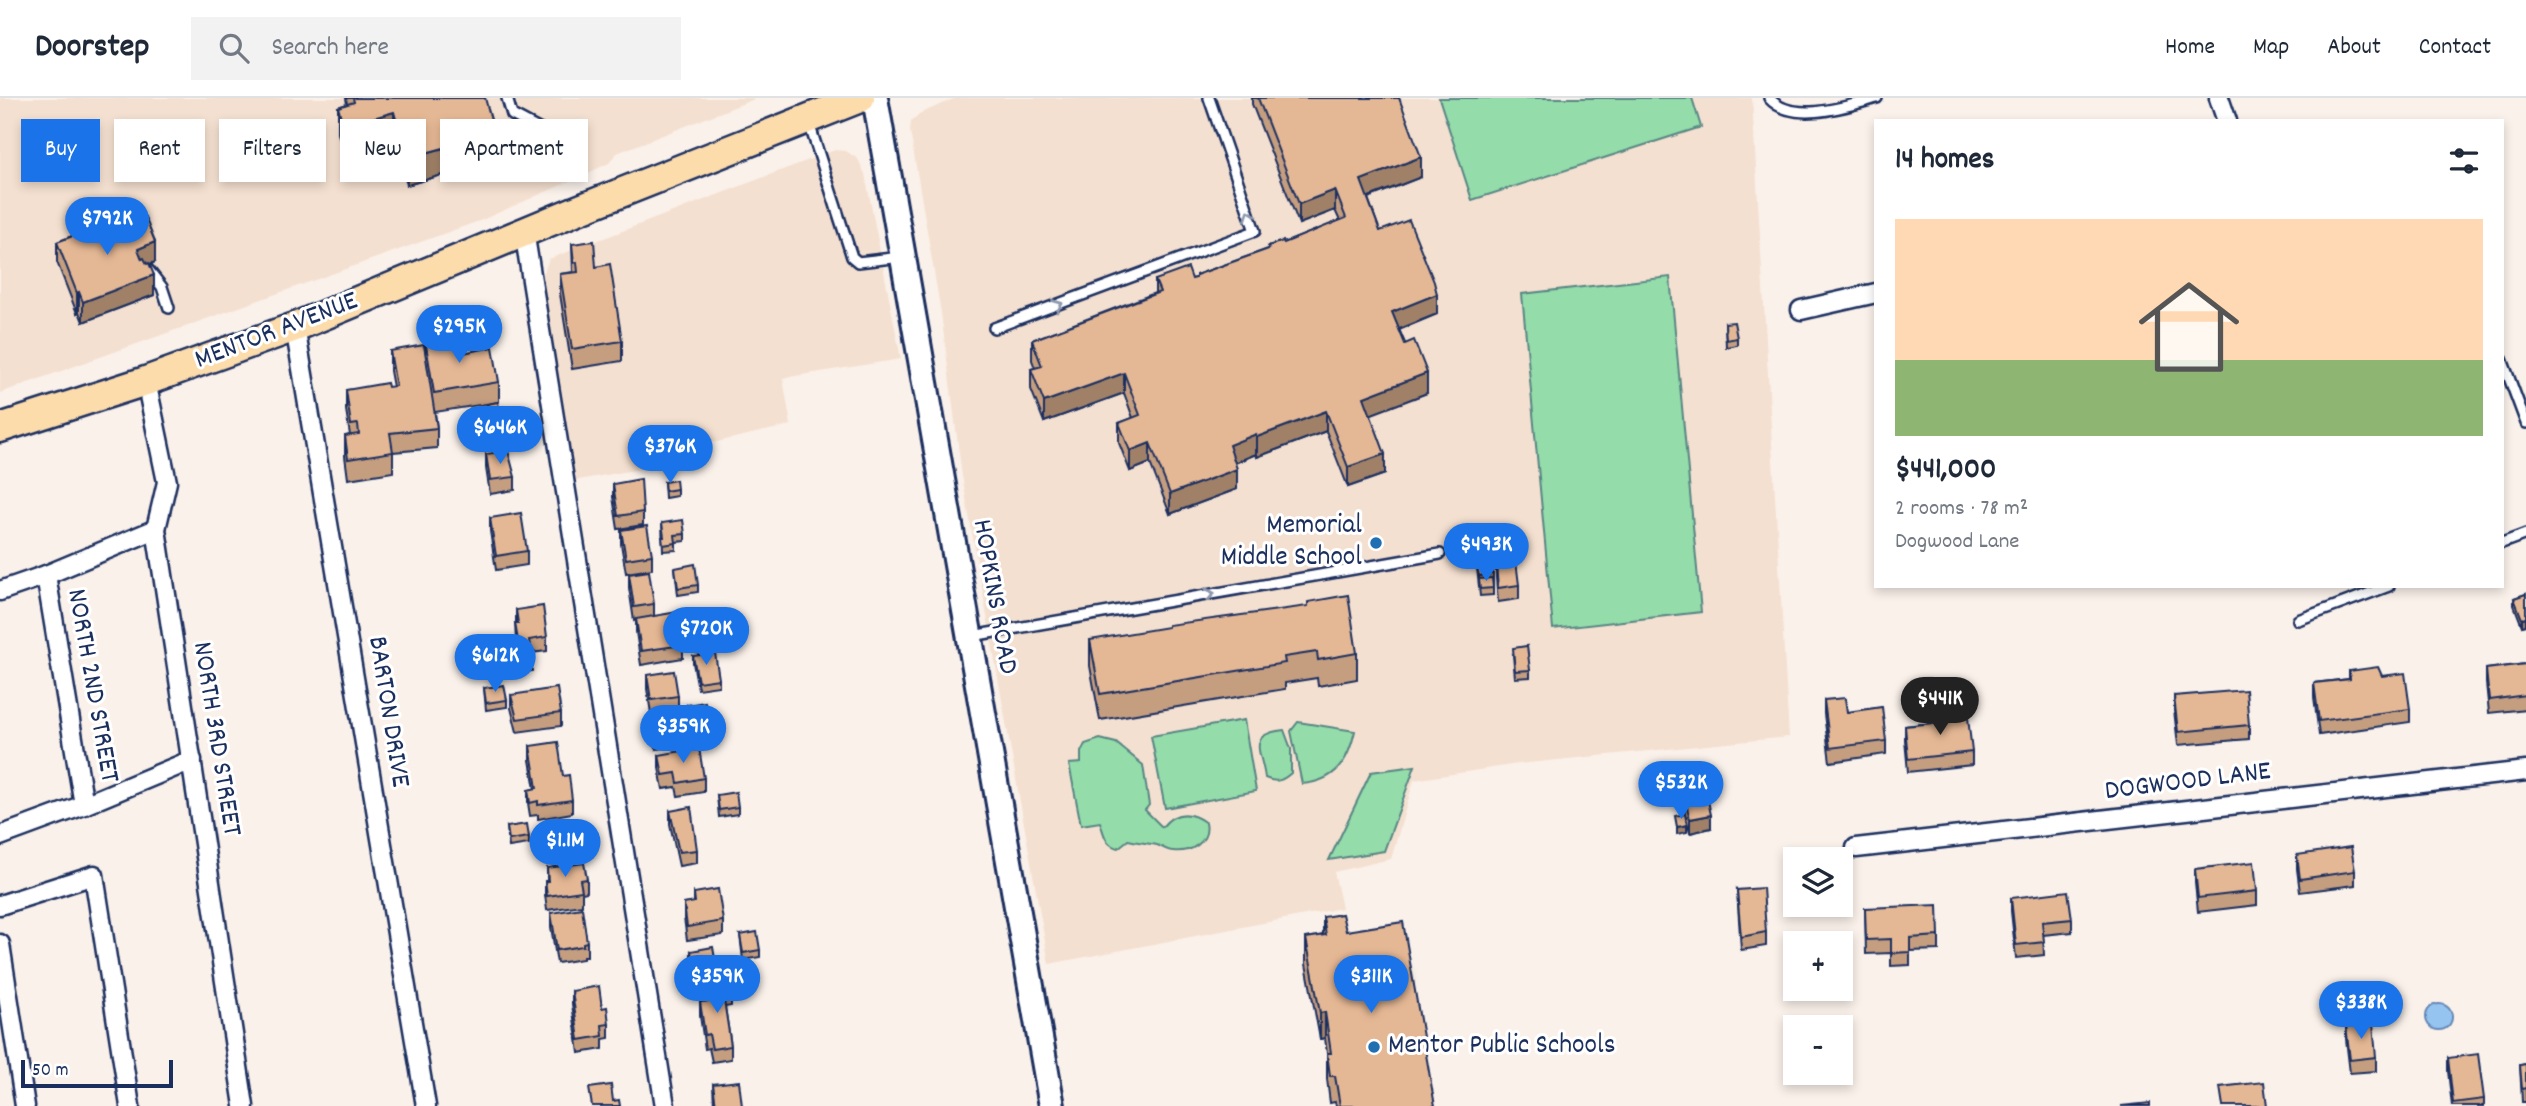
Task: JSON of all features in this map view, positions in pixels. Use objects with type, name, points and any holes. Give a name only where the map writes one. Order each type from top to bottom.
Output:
[{"type":"main road","name":"MENTOR AVENUE","points":[[0,428],[146,381],[295,327],[524,231],[860,98]]},
{"type":"street","name":"HOPKINS ROAD","points":[[875,98],[1052,1106]]},
{"type":"street","points":[[2219,98],[2226,119]]},
{"type":"street","points":[[524,231],[665,1106]]},
{"type":"street","points":[[1801,310],[1874,293]]},
{"type":"street","name":"BARTON DRIVE","points":[[295,327],[426,1106]]},
{"type":"street","name":"NORTH 3RD STREET","points":[[146,381],[167,482],[156,528],[244,1106]]},
{"type":"street","points":[[0,591],[46,575],[156,528]]},
{"type":"street","name":"NORTH 2ND STREET","points":[[46,575],[85,804]]},
{"type":"street","points":[[0,836],[192,760]]},
{"type":"street","name":"DOGWOOD LANE","points":[[1856,848],[2526,771]]},
{"type":"street","points":[[0,905],[94,874],[130,1106]]},
{"type":"street","points":[[0,944],[25,1106]]},
{"type":"lane","points":[[507,98],[512,115],[520,119]]},
{"type":"lane","points":[[994,328],[1255,231],[1209,98]]},
{"type":"lane","points":[[1769,98],[1785,109],[1809,112],[1877,98]]},
{"type":"lane","points":[[808,119],[852,257],[858,262],[903,257]]},
{"type":"lane","points":[[145,266],[162,287],[169,308]]},
{"type":"lane","points":[[2504,364],[2526,423]]},
{"type":"lane","points":[[2504,542],[2526,534]]},
{"type":"lane","points":[[970,636],[1440,554]]},
{"type":"lane","points":[[2298,620],[2384,588]]},
{"type":"shaded area","points":[[0,98],[757,98],[617,153],[609,163],[588,173],[588,119],[440,119],[440,182],[568,182],[482,220],[0,393]]},
{"type":"shaded area","name":"Memorial Middle School","points":[[956,98],[1752,98],[1789,737],[1518,764],[1414,780],[1391,859],[1334,872],[1342,908],[1049,964],[962,476],[941,313],[910,131],[911,122],[919,114]]},
{"type":"shaded area","points":[[835,150],[846,151],[858,159],[865,174],[901,359],[783,378],[791,425],[678,451],[679,462],[573,481],[543,275],[549,259]]},
{"type":"green space","points":[[1439,98],[1692,98],[1701,127],[1472,200]]},
{"type":"green space","points":[[1670,277],[1701,612],[1553,629],[1522,294]]},
{"type":"green space","points":[[1244,720],[1256,791],[1165,808],[1151,736]]},
{"type":"green space","points":[[1298,722],[1355,731],[1344,761],[1324,779],[1302,784],[1291,731]]},
{"type":"green space","points":[[1284,730],[1291,749],[1291,773],[1279,780],[1269,780],[1265,778],[1259,752],[1260,740],[1272,732]]},
{"type":"green space","points":[[1100,739],[1116,743],[1143,765],[1149,805],[1145,810],[1162,827],[1172,818],[1183,814],[1194,816],[1206,823],[1205,836],[1198,845],[1186,850],[1171,851],[1157,845],[1128,840],[1118,848],[1108,842],[1100,822],[1081,825],[1069,764],[1081,763],[1081,752],[1085,744]]},
{"type":"green space","points":[[1415,766],[1384,851],[1329,860],[1371,772]]},
{"type":"water","points":[[1929,678],[1932,715],[1914,716],[1912,680]]},
{"type":"water","points":[[2439,1004],[2448,1008],[2452,1017],[2448,1026],[2439,1030],[2430,1026],[2426,1017],[2430,1008]]},
{"type":"building","points":[[353,98],[485,98],[491,119],[440,119],[440,149],[426,153],[426,119],[396,119],[394,112],[370,119],[342,119],[338,107],[354,102]]},
{"type":"building","points":[[1258,98],[1399,98],[1421,157],[1361,180],[1380,231],[1409,220],[1434,282],[1437,294],[1392,312],[1405,344],[1414,340],[1427,373],[1364,397],[1385,454],[1348,467],[1326,411],[1229,445],[1237,469],[1170,494],[1150,443],[1130,451],[1119,423],[1140,415],[1124,373],[1044,402],[1031,369],[1042,366],[1032,340],[1160,292],[1155,280],[1188,268],[1192,279],[1196,278],[1196,275],[1269,249],[1268,246],[1283,241],[1284,243],[1346,218],[1335,190],[1299,204]]},
{"type":"building","points":[[125,217],[128,224],[145,217],[155,242],[138,249],[154,275],[83,302],[57,242],[107,221],[108,223]]},
{"type":"building","points":[[594,241],[596,267],[610,264],[622,341],[572,349],[560,274],[578,272],[572,244]]},
{"type":"building","points":[[1734,322],[1737,338],[1726,340],[1725,323]]},
{"type":"building","points":[[460,333],[463,353],[493,347],[499,382],[434,393],[425,339]]},
{"type":"building","points":[[424,345],[437,428],[390,433],[393,452],[348,459],[345,436],[359,434],[358,424],[351,425],[346,390],[387,383],[388,387],[396,386],[390,351]]},
{"type":"building","points":[[498,402],[499,408],[503,407],[506,431],[482,435],[479,411],[488,409],[487,404]]},
{"type":"building","points":[[508,451],[515,477],[490,480],[486,454]]},
{"type":"building","points":[[641,479],[643,512],[618,516],[613,484]]},
{"type":"building","points":[[676,480],[677,489],[665,491],[664,482]]},
{"type":"building","points":[[521,513],[527,551],[496,556],[490,518]]},
{"type":"building","points":[[683,520],[685,534],[675,535],[676,543],[663,545],[662,523]]},
{"type":"building","points":[[647,526],[652,555],[626,559],[621,530]]},
{"type":"building","points":[[1516,561],[1519,585],[1498,588],[1496,564]]},
{"type":"building","points":[[695,564],[698,585],[678,588],[675,568]]},
{"type":"building","points":[[1492,564],[1493,573],[1479,576],[1477,568]]},
{"type":"building","points":[[649,571],[654,604],[634,607],[629,574]]},
{"type":"building","points":[[1492,578],[1493,588],[1480,589],[1479,579]]},
{"type":"building","points":[[2526,594],[2526,618],[2522,619],[2514,598]]},
{"type":"building","points":[[1348,595],[1357,653],[1318,660],[1317,652],[1284,657],[1285,663],[1100,694],[1090,640],[1168,625],[1308,606],[1308,602]]},
{"type":"building","points":[[543,606],[547,637],[529,640],[532,658],[512,661],[509,643],[518,641],[516,610]]},
{"type":"building","points":[[678,612],[683,645],[641,651],[636,619]]},
{"type":"building","points":[[1527,646],[1530,670],[1515,671],[1513,648]]},
{"type":"building","points":[[715,653],[719,679],[698,682],[693,656]]},
{"type":"building","points":[[2526,664],[2526,695],[2489,700],[2486,669]]},
{"type":"building","points":[[2378,667],[2382,676],[2405,673],[2410,709],[2319,721],[2314,683],[2350,679],[2349,671]]},
{"type":"building","points":[[674,671],[678,696],[651,700],[647,675]]},
{"type":"building","points":[[504,685],[507,700],[486,703],[484,688]]},
{"type":"building","points":[[557,688],[561,713],[517,719],[511,695]]},
{"type":"building","points":[[2246,690],[2249,725],[2178,732],[2174,696]]},
{"type":"building","points":[[1845,698],[1847,712],[1882,707],[1886,741],[1830,748],[1824,700]]},
{"type":"building","points":[[705,702],[707,716],[689,719],[687,705]]},
{"type":"building","points":[[1967,709],[1972,752],[1908,759],[1905,726],[1952,721],[1951,711]]},
{"type":"building","points":[[675,711],[677,720],[686,719],[688,731],[656,736],[653,715]]},
{"type":"building","points":[[558,742],[563,776],[569,775],[572,800],[538,805],[538,801],[530,803],[528,790],[537,788],[530,746]]},
{"type":"building","points":[[699,748],[704,778],[678,783],[676,773],[663,775],[659,755]]},
{"type":"building","points":[[1684,767],[1684,773],[1675,775],[1675,768]]},
{"type":"building","points":[[1686,778],[1689,786],[1674,791],[1673,782]]},
{"type":"building","points":[[1705,786],[1711,815],[1690,819],[1683,792]]},
{"type":"building","points":[[736,792],[738,807],[719,810],[717,795]]},
{"type":"building","points":[[691,807],[697,850],[679,852],[670,811]]},
{"type":"building","points":[[1685,814],[1687,825],[1677,827],[1675,816]]},
{"type":"building","points":[[569,821],[573,849],[553,852],[549,824]]},
{"type":"building","points":[[527,824],[529,837],[509,840],[507,827]]},
{"type":"building","points":[[2351,847],[2355,871],[2300,879],[2297,855]]},
{"type":"building","points":[[2254,862],[2257,891],[2198,898],[2195,869]]},
{"type":"building","points":[[584,863],[587,879],[580,880],[582,891],[547,896],[547,868]]},
{"type":"building","points":[[1763,888],[1766,932],[1741,937],[1737,890]]},
{"type":"building","points":[[718,889],[723,921],[687,927],[684,904],[695,902],[694,893]]},
{"type":"building","points":[[2068,891],[2072,919],[2042,922],[2044,942],[2016,945],[2011,898]]},
{"type":"building","points":[[1938,905],[1939,936],[1910,938],[1910,952],[1891,953],[1891,939],[1866,940],[1865,908]]},
{"type":"building","points":[[582,908],[587,942],[583,943],[583,946],[557,950],[551,913]]},
{"type":"building","points":[[1342,914],[1346,931],[1403,922],[1435,1106],[1340,1106],[1335,1076],[1330,1076],[1327,1053],[1331,1053],[1325,1012],[1320,1013],[1306,938],[1326,935],[1323,917]]},
{"type":"building","points":[[757,932],[760,950],[743,953],[740,935]]},
{"type":"building","points":[[713,947],[717,971],[695,974],[691,951]]},
{"type":"building","points":[[729,980],[731,992],[723,994],[731,1046],[712,1049],[709,1034],[705,1035],[700,1002],[711,1001],[708,983]]},
{"type":"building","points":[[599,986],[602,1008],[607,1007],[609,1024],[602,1025],[603,1036],[579,1040],[572,991]]},
{"type":"building","points":[[2373,1023],[2376,1057],[2350,1060],[2346,1025]]},
{"type":"building","points":[[2478,1054],[2484,1099],[2453,1103],[2448,1058]]},
{"type":"building","points":[[2526,1064],[2526,1088],[2522,1089],[2520,1065]]},
{"type":"building","points":[[739,1081],[742,1106],[716,1106],[713,1084]]},
{"type":"building","points":[[2264,1082],[2267,1106],[2223,1106],[2220,1087]]},
{"type":"building","points":[[611,1085],[613,1101],[619,1100],[620,1106],[592,1106],[589,1088]]},
{"type":"building","points":[[2150,1103],[2150,1106],[2121,1106]]},
{"type":"place","name":"Memorial Middle School","points":[[1376,543]]},
{"type":"place","name":"Mentor Public Schools","points":[[1374,1047]]}]
